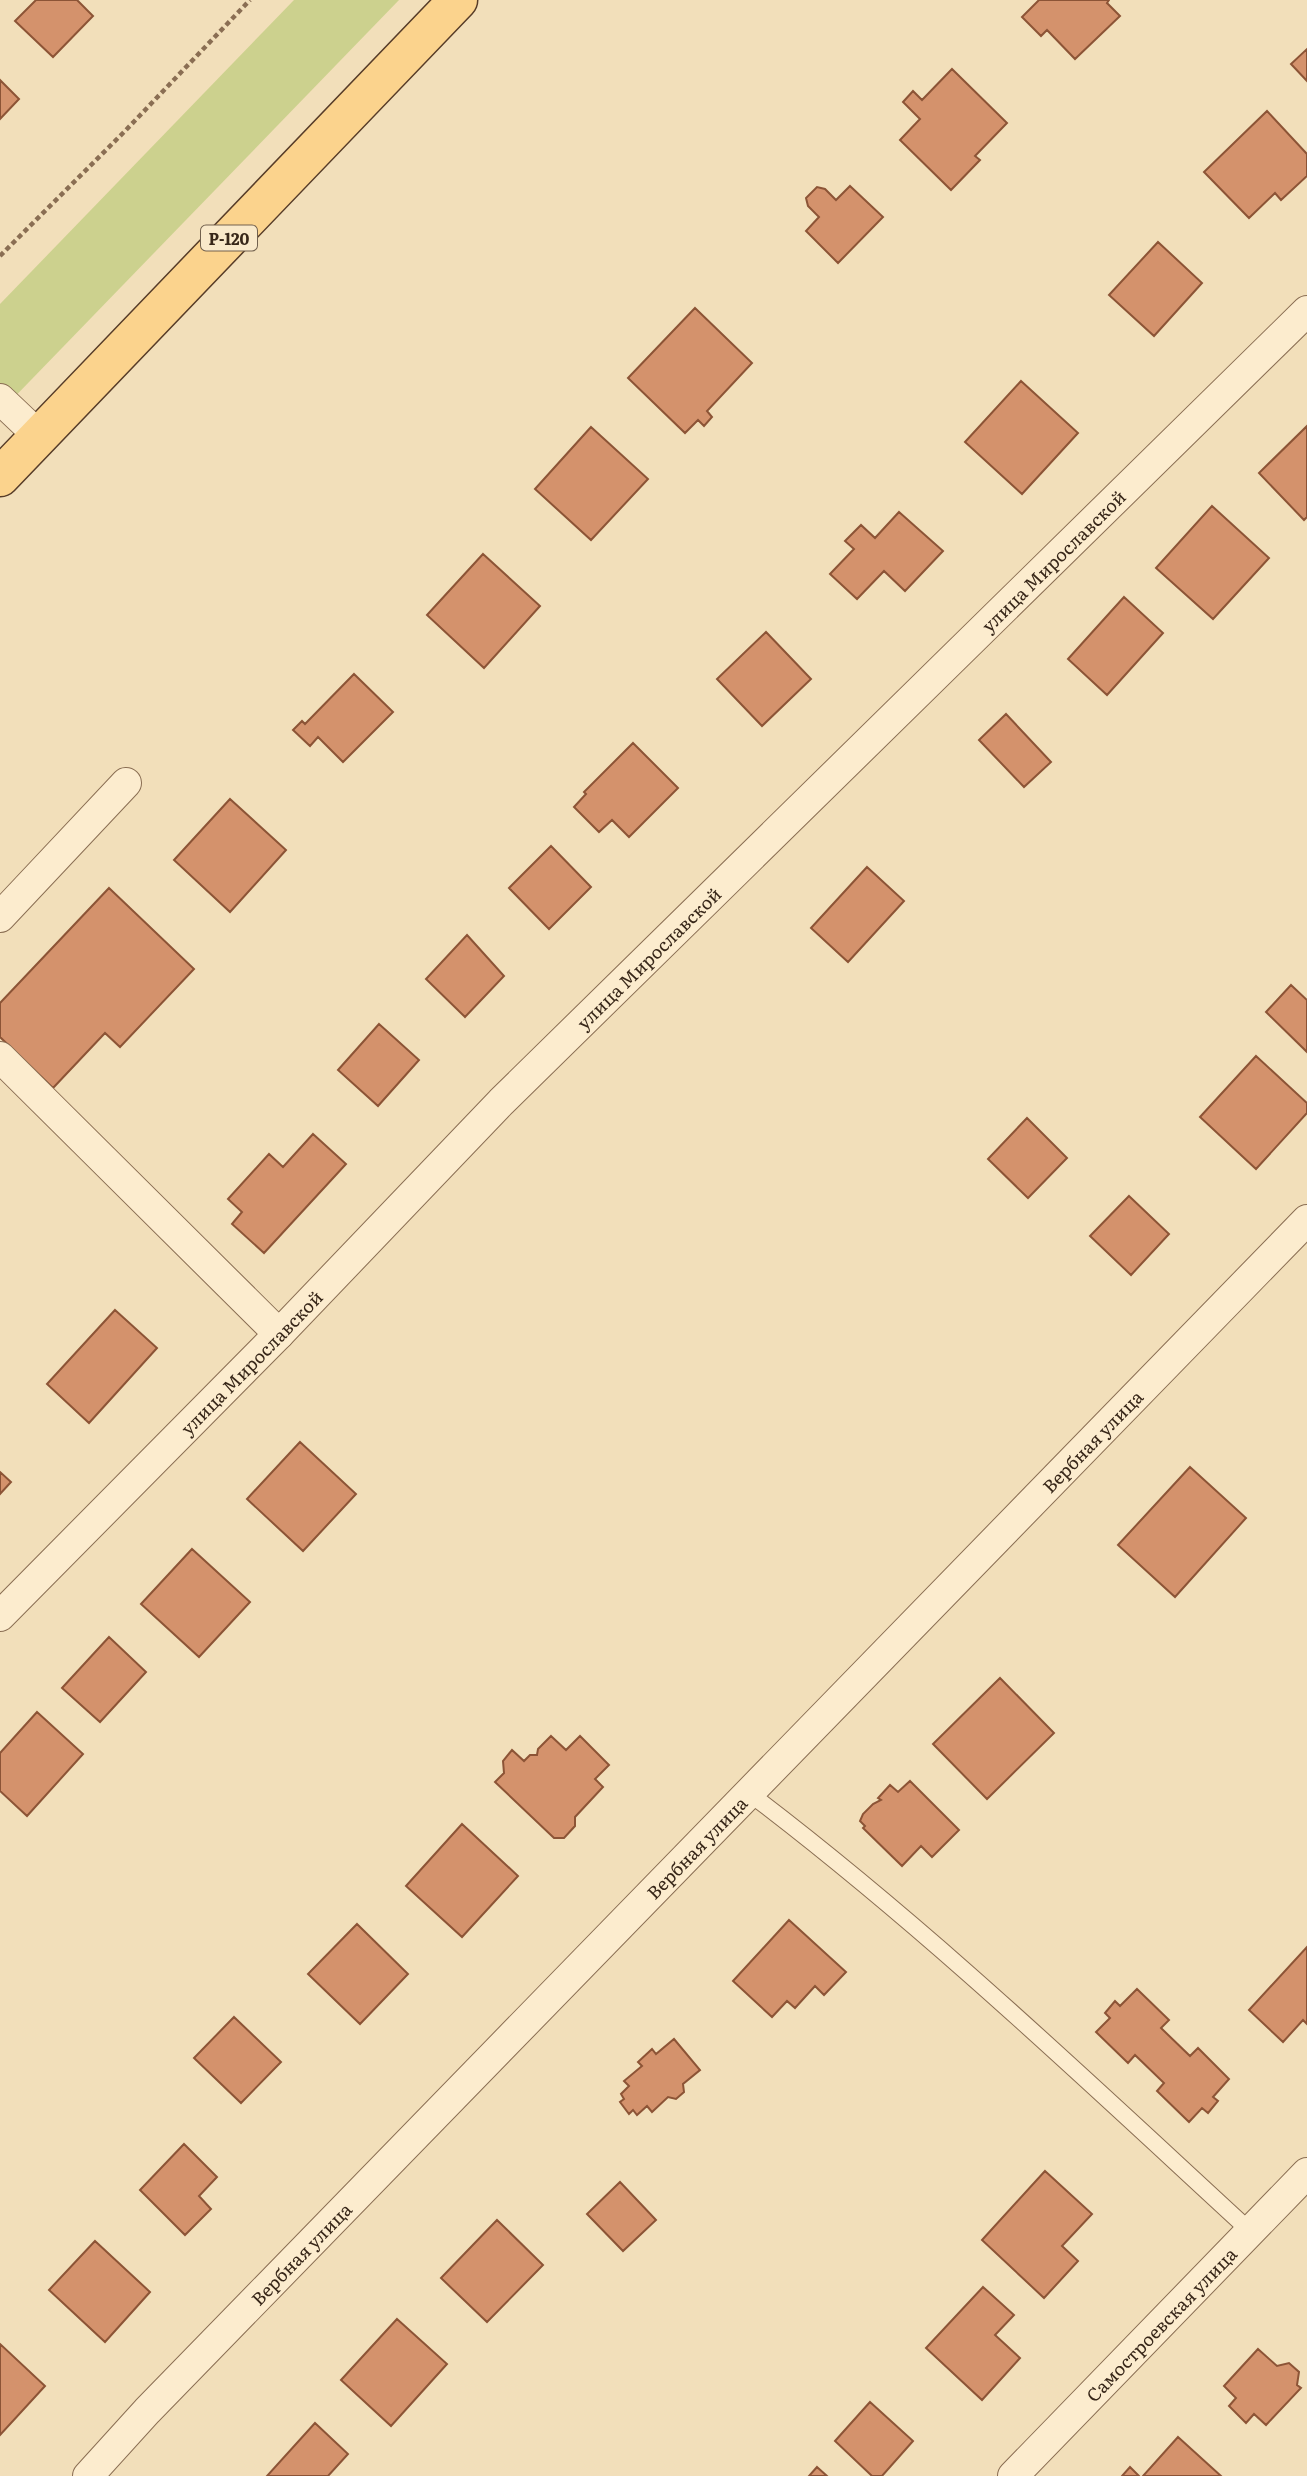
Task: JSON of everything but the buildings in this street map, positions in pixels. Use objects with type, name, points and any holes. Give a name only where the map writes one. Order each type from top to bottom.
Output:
[{"type":"main road","name":"Р-120","points":[[0,477],[458,0]]},
{"type":"street","name":"улица Мирославской","points":[[0,1616],[279,1334],[501,1102],[1307,311]]},
{"type":"street","points":[[0,399],[39,436]]},
{"type":"street","points":[[0,917],[126,783]]},
{"type":"street","points":[[0,1056],[279,1334]]},
{"type":"street","name":"Вербная улица","points":[[88,2476],[156,2401],[1307,1220]]},
{"type":"street","name":"Самостроевская улица","points":[[1013,2476],[1307,2173]]},
{"type":"lane","points":[[749,1793],[831,1855],[1029,2027],[1250,2231]]},
{"type":"path","points":[[0,256],[126,130],[250,0]]},
{"type":"green space","points":[[294,0],[399,0],[0,412],[0,304]]}]
